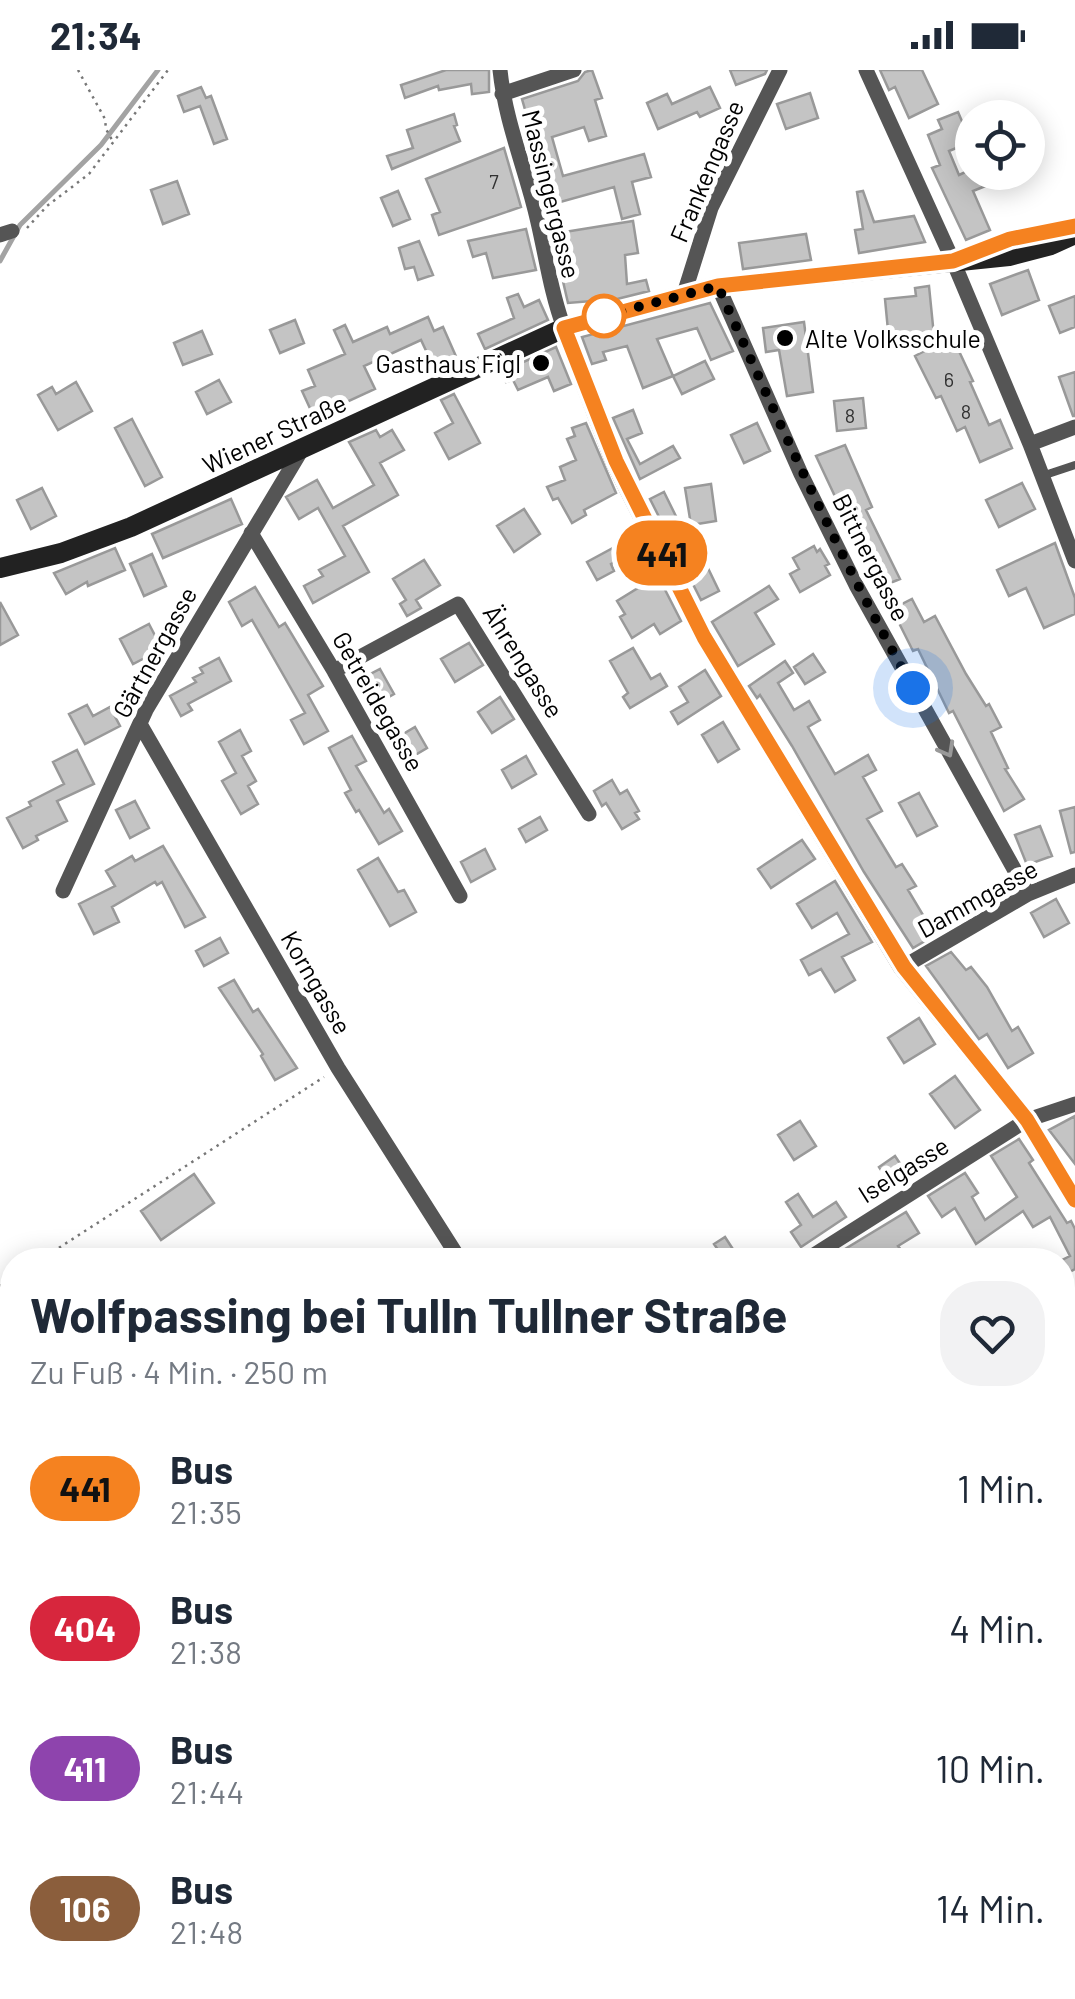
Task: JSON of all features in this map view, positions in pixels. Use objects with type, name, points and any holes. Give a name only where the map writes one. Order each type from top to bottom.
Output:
[{"type":"main road","name":"Wiener Straße","points":[[0,568],[61,554],[131,527],[564,328],[718,286],[953,261],[1010,239],[1075,230]]},
{"type":"street","name":"Massingergasse","points":[[500,70],[502,94],[564,328]]},
{"type":"street","points":[[502,94],[574,70]]},
{"type":"street","name":"Frankengasse","points":[[684,294],[712,208],[780,70]]},
{"type":"street","points":[[866,70],[953,261],[1074,556]]},
{"type":"street","name":"Bittnergasse","points":[[718,286],[801,474],[856,585],[1028,894]]},
{"type":"street","points":[[564,328],[616,461],[704,637],[904,967],[1027,1120],[1075,1200]]},
{"type":"street","points":[[1030,444],[1075,427]]},
{"type":"street","name":"Gärtnergasse","points":[[63,890],[140,724],[304,446]]},
{"type":"street","name":"Getreidegasse","points":[[251,533],[460,896]]},
{"type":"street","name":"Ährengasse","points":[[334,672],[458,604],[589,814]]},
{"type":"street","name":"Korngasse","points":[[140,724],[338,1068],[452,1248]]},
{"type":"street","name":"Dammgasse","points":[[904,967],[1028,894],[1075,875]]},
{"type":"street","name":"Iselgasse","points":[[825,1248],[1027,1120],[1075,1104]]},
{"type":"lane","points":[[1042,476],[1075,465]]},
{"type":"path","points":[[78,70],[106,118],[106,129],[113,141]]},
{"type":"path","points":[[11,232],[89,174],[168,70]]},
{"type":"path","points":[[58,1248],[338,1068]]},
{"type":"building","points":[[446,70],[489,70],[489,92],[472,94],[471,84],[439,90],[438,86],[405,98],[401,85]]},
{"type":"building","points":[[592,70],[602,98],[595,100],[606,136],[589,141],[584,127],[552,137],[563,176],[644,154],[651,177],[632,182],[640,214],[622,219],[614,187],[546,206],[530,154],[534,153],[522,99],[578,81]]},
{"type":"building","points":[[730,70],[767,70],[736,85]]},
{"type":"building","points":[[880,70],[922,70],[938,104],[909,118],[895,87],[889,90]]},
{"type":"building","points":[[201,87],[206,98],[211,96],[227,139],[214,144],[200,106],[184,112],[178,96]]},
{"type":"building","points":[[710,87],[720,108],[700,117],[697,112],[658,129],[647,103],[667,94],[672,104]]},
{"type":"building","points":[[810,93],[818,118],[786,129],[777,104]]},
{"type":"building","points":[[955,113],[955,149],[949,151],[955,165],[955,190],[976,190],[990,230],[966,240],[932,168],[940,165],[928,135],[942,129],[938,120]]},
{"type":"building","points":[[454,114],[460,141],[392,169],[387,156],[413,148],[407,130]]},
{"type":"building","points":[[504,148],[521,207],[439,235],[432,215],[440,212],[426,179]]},
{"type":"building","points":[[177,181],[189,214],[163,224],[151,190]]},
{"type":"building","points":[[398,191],[410,219],[393,226],[381,198]]},
{"type":"building","points":[[863,191],[874,222],[914,216],[925,242],[859,253],[855,230],[863,229],[857,192]]},
{"type":"building","points":[[633,221],[638,253],[625,255],[627,284],[646,280],[649,291],[617,299],[568,303],[552,234]]},
{"type":"building","points":[[526,229],[536,270],[493,278],[486,253],[473,257],[468,241]]},
{"type":"building","points":[[806,234],[811,260],[743,269],[739,243]]},
{"type":"building","points":[[419,241],[433,275],[418,280],[414,267],[405,269],[399,248]]},
{"type":"building","points":[[1028,270],[1039,300],[1002,315],[990,284]]},
{"type":"building","points":[[929,286],[934,336],[889,341],[885,299],[916,296],[915,288]]},
{"type":"building","points":[[518,294],[524,307],[539,300],[548,320],[485,349],[478,334],[514,318],[507,298]]},
{"type":"building","points":[[1075,296],[1075,327],[1060,333],[1049,306]]},
{"type":"building","points":[[710,303],[733,351],[711,360],[697,328],[657,339],[673,376],[643,388],[627,346],[603,352],[606,360],[592,364],[582,337]]},
{"type":"building","points":[[428,317],[434,331],[443,327],[458,361],[436,372],[421,340],[364,366],[375,389],[314,417],[302,391],[315,386],[308,370],[345,354],[334,330],[345,325],[353,342],[387,327],[390,334]]},
{"type":"building","points":[[295,320],[304,343],[280,353],[270,330]]},
{"type":"building","points":[[804,322],[813,392],[787,396],[779,350],[766,352],[763,328]]},
{"type":"building","points":[[965,330],[958,349],[973,381],[970,382],[989,425],[1000,420],[1012,448],[980,462],[965,427],[957,431],[941,396],[936,398],[915,356]]},
{"type":"building","points":[[202,331],[212,354],[183,365],[174,343]]},
{"type":"building","points":[[556,347],[571,384],[554,391],[548,377],[518,390],[513,380],[506,382],[502,372]]},
{"type":"building","points":[[705,361],[714,379],[682,394],[673,376]]},
{"type":"building","points":[[1075,372],[1075,416],[1073,416],[1059,377]]},
{"type":"building","points":[[219,380],[231,402],[207,414],[196,392]]},
{"type":"building","points":[[76,382],[92,411],[58,430],[38,395],[52,387],[56,394]]},
{"type":"building","points":[[454,394],[480,443],[449,459],[435,433],[453,423],[441,400]]},
{"type":"building","points":[[863,398],[866,428],[837,431],[834,401]]},
{"type":"building","points":[[633,410],[642,433],[627,439],[640,464],[673,446],[680,458],[640,479],[613,418]]},
{"type":"building","points":[[132,419],[162,477],[145,486],[115,428]]},
{"type":"building","points":[[586,423],[616,493],[584,510],[586,515],[572,523],[547,487],[565,480],[560,467],[576,460],[567,439],[575,436],[572,428]]},
{"type":"building","points":[[757,423],[770,451],[744,463],[731,435]]},
{"type":"building","points":[[376,430],[380,437],[392,430],[404,450],[380,463],[398,495],[343,526],[369,572],[313,603],[304,586],[323,576],[319,570],[345,556],[318,508],[299,519],[286,497],[317,480],[333,508],[374,485],[349,442]]},
{"type":"building","points":[[845,445],[872,507],[866,510],[900,579],[878,588],[816,456]]},
{"type":"building","points":[[1022,483],[1035,509],[999,527],[986,500]]},
{"type":"building","points":[[711,484],[716,521],[691,525],[685,488]]},
{"type":"building","points":[[42,488],[56,516],[31,529],[17,500]]},
{"type":"building","points":[[664,492],[701,567],[706,564],[719,591],[701,600],[650,499]]},
{"type":"building","points":[[231,499],[242,524],[163,558],[152,534]]},
{"type":"building","points":[[524,509],[540,534],[514,552],[497,526]]},
{"type":"building","points":[[637,535],[681,621],[660,634],[654,624],[632,638],[620,617],[625,614],[617,601],[646,583],[631,553],[611,564],[614,571],[597,580],[587,562]]},
{"type":"building","points":[[1055,543],[1075,598],[1075,614],[1044,628],[1026,588],[1009,596],[997,570]]},
{"type":"building","points":[[814,546],[829,564],[825,566],[830,575],[800,592],[790,574],[799,569],[793,558]]},
{"type":"building","points":[[115,548],[125,570],[88,586],[87,582],[66,594],[54,573]]},
{"type":"building","points":[[152,554],[166,586],[144,596],[130,564]]},
{"type":"building","points":[[424,560],[440,585],[416,600],[421,608],[407,616],[400,604],[406,600],[393,579]]},
{"type":"building","points":[[769,586],[778,599],[755,613],[774,644],[738,666],[712,622]]},
{"type":"building","points":[[255,587],[279,627],[285,623],[323,686],[308,695],[328,731],[304,744],[291,720],[305,713],[252,620],[242,626],[229,602]]},
{"type":"building","points":[[912,599],[924,622],[935,616],[1001,727],[991,732],[1008,768],[1005,769],[1024,799],[1004,811],[953,711],[949,713],[918,649],[913,651],[892,609]]},
{"type":"building","points":[[0,602],[18,635],[0,645]]},
{"type":"building","points":[[149,624],[162,649],[133,664],[120,639]]},
{"type":"building","points":[[469,643],[483,665],[455,682],[441,659]]},
{"type":"building","points":[[633,648],[651,679],[660,674],[667,686],[630,708],[623,697],[628,693],[610,661]]},
{"type":"building","points":[[813,654],[825,672],[805,684],[794,667]]},
{"type":"building","points":[[219,658],[231,681],[188,704],[192,710],[181,716],[170,696],[196,682],[193,678],[203,673],[200,668]]},
{"type":"building","points":[[785,661],[793,673],[778,683],[794,710],[809,701],[820,720],[808,727],[835,774],[868,755],[876,770],[863,777],[882,811],[867,819],[896,867],[902,864],[916,886],[908,890],[935,935],[913,948],[792,746],[760,695],[757,698],[749,686]]},
{"type":"building","points":[[380,669],[394,694],[369,708],[355,682]]},
{"type":"building","points":[[705,670],[721,696],[678,724],[671,712],[688,702],[679,687]]},
{"type":"building","points":[[500,697],[514,719],[492,733],[478,712]]},
{"type":"building","points":[[87,705],[93,716],[110,707],[120,726],[85,744],[69,714]]},
{"type":"building","points":[[723,722],[739,749],[718,762],[702,735]]},
{"type":"building","points":[[415,727],[427,748],[405,761],[393,740]]},
{"type":"building","points":[[240,730],[251,751],[242,756],[256,781],[248,786],[258,804],[241,814],[222,781],[236,773],[219,742]]},
{"type":"building","points":[[352,736],[366,761],[356,766],[384,813],[389,809],[402,831],[379,844],[345,793],[351,790],[329,748]]},
{"type":"building","points":[[77,750],[94,784],[57,801],[67,821],[36,836],[38,840],[23,848],[7,818],[64,784],[53,762]]},
{"type":"building","points":[[526,756],[536,774],[512,788],[502,770]]},
{"type":"building","points":[[612,780],[620,794],[627,790],[639,811],[635,813],[639,819],[622,829],[594,791]]},
{"type":"building","points":[[919,793],[937,826],[917,836],[899,803]]},
{"type":"building","points":[[135,801],[149,828],[130,838],[116,810]]},
{"type":"building","points":[[1075,807],[1075,852],[1071,853],[1060,811]]},
{"type":"building","points":[[540,817],[547,830],[526,842],[519,829]]},
{"type":"building","points":[[1040,826],[1052,856],[1027,865],[1015,835]]},
{"type":"building","points":[[802,840],[815,859],[771,888],[758,869]]},
{"type":"building","points":[[163,846],[205,917],[185,927],[162,882],[155,882],[112,907],[119,922],[94,934],[79,904],[115,886],[106,871],[132,856],[135,861]]},
{"type":"building","points":[[485,849],[495,869],[471,882],[461,862]]},
{"type":"building","points":[[378,858],[398,892],[404,890],[416,912],[390,926],[358,870]]},
{"type":"building","points":[[835,881],[872,942],[842,957],[855,980],[835,992],[821,969],[809,975],[801,960],[849,934],[837,913],[812,928],[797,904]]},
{"type":"building","points":[[1056,899],[1069,923],[1044,937],[1031,913]]},
{"type":"building","points":[[220,938],[228,953],[204,966],[196,951]]},
{"type":"building","points":[[951,952],[966,970],[971,967],[1012,1031],[1018,1027],[1033,1053],[1008,1068],[987,1034],[979,1039],[926,966]]},
{"type":"building","points":[[234,980],[253,1012],[258,1009],[297,1068],[275,1080],[263,1054],[219,988]]},
{"type":"building","points":[[919,1018],[935,1044],[904,1063],[888,1038]]},
{"type":"building","points":[[955,1076],[980,1110],[955,1128],[930,1094]]},
{"type":"building","points":[[1075,1116],[1075,1164],[1049,1130]]},
{"type":"building","points":[[800,1121],[816,1146],[794,1160],[778,1135]]},
{"type":"building","points":[[1019,1139],[1033,1160],[1029,1163],[1067,1223],[1071,1221],[1075,1248],[1066,1248],[1050,1217],[1033,1227],[1023,1211],[976,1244],[955,1208],[942,1217],[928,1196],[965,1173],[978,1193],[972,1197],[985,1220],[1017,1197],[991,1156]]},
{"type":"building","points":[[895,1156],[909,1177],[893,1188],[879,1167]]},
{"type":"building","points":[[194,1174],[214,1203],[161,1240],[141,1211]]},
{"type":"building","points":[[798,1194],[813,1217],[836,1202],[846,1217],[801,1247],[791,1232],[801,1225],[786,1202]]},
{"type":"building","points":[[906,1212],[919,1233],[900,1248],[847,1248]]},
{"type":"building","points":[[725,1237],[732,1248],[717,1248],[714,1244]]},
{"type":"waterway","points":[[0,261],[20,225],[101,145],[158,70]]},
{"type":"bus line","name":"441","points":[[1075,226],[1010,239],[953,261],[718,286],[564,328],[616,461],[704,637],[904,967],[1027,1120],[1075,1200]]},
{"type":"place","name":"Alte Volksschule","points":[[785,338]]},
{"type":"place","name":"Gasthaus Figl","points":[[541,363]]},
{"type":"route","points":[[604,316],[718,286],[801,474],[913,688]]}]
